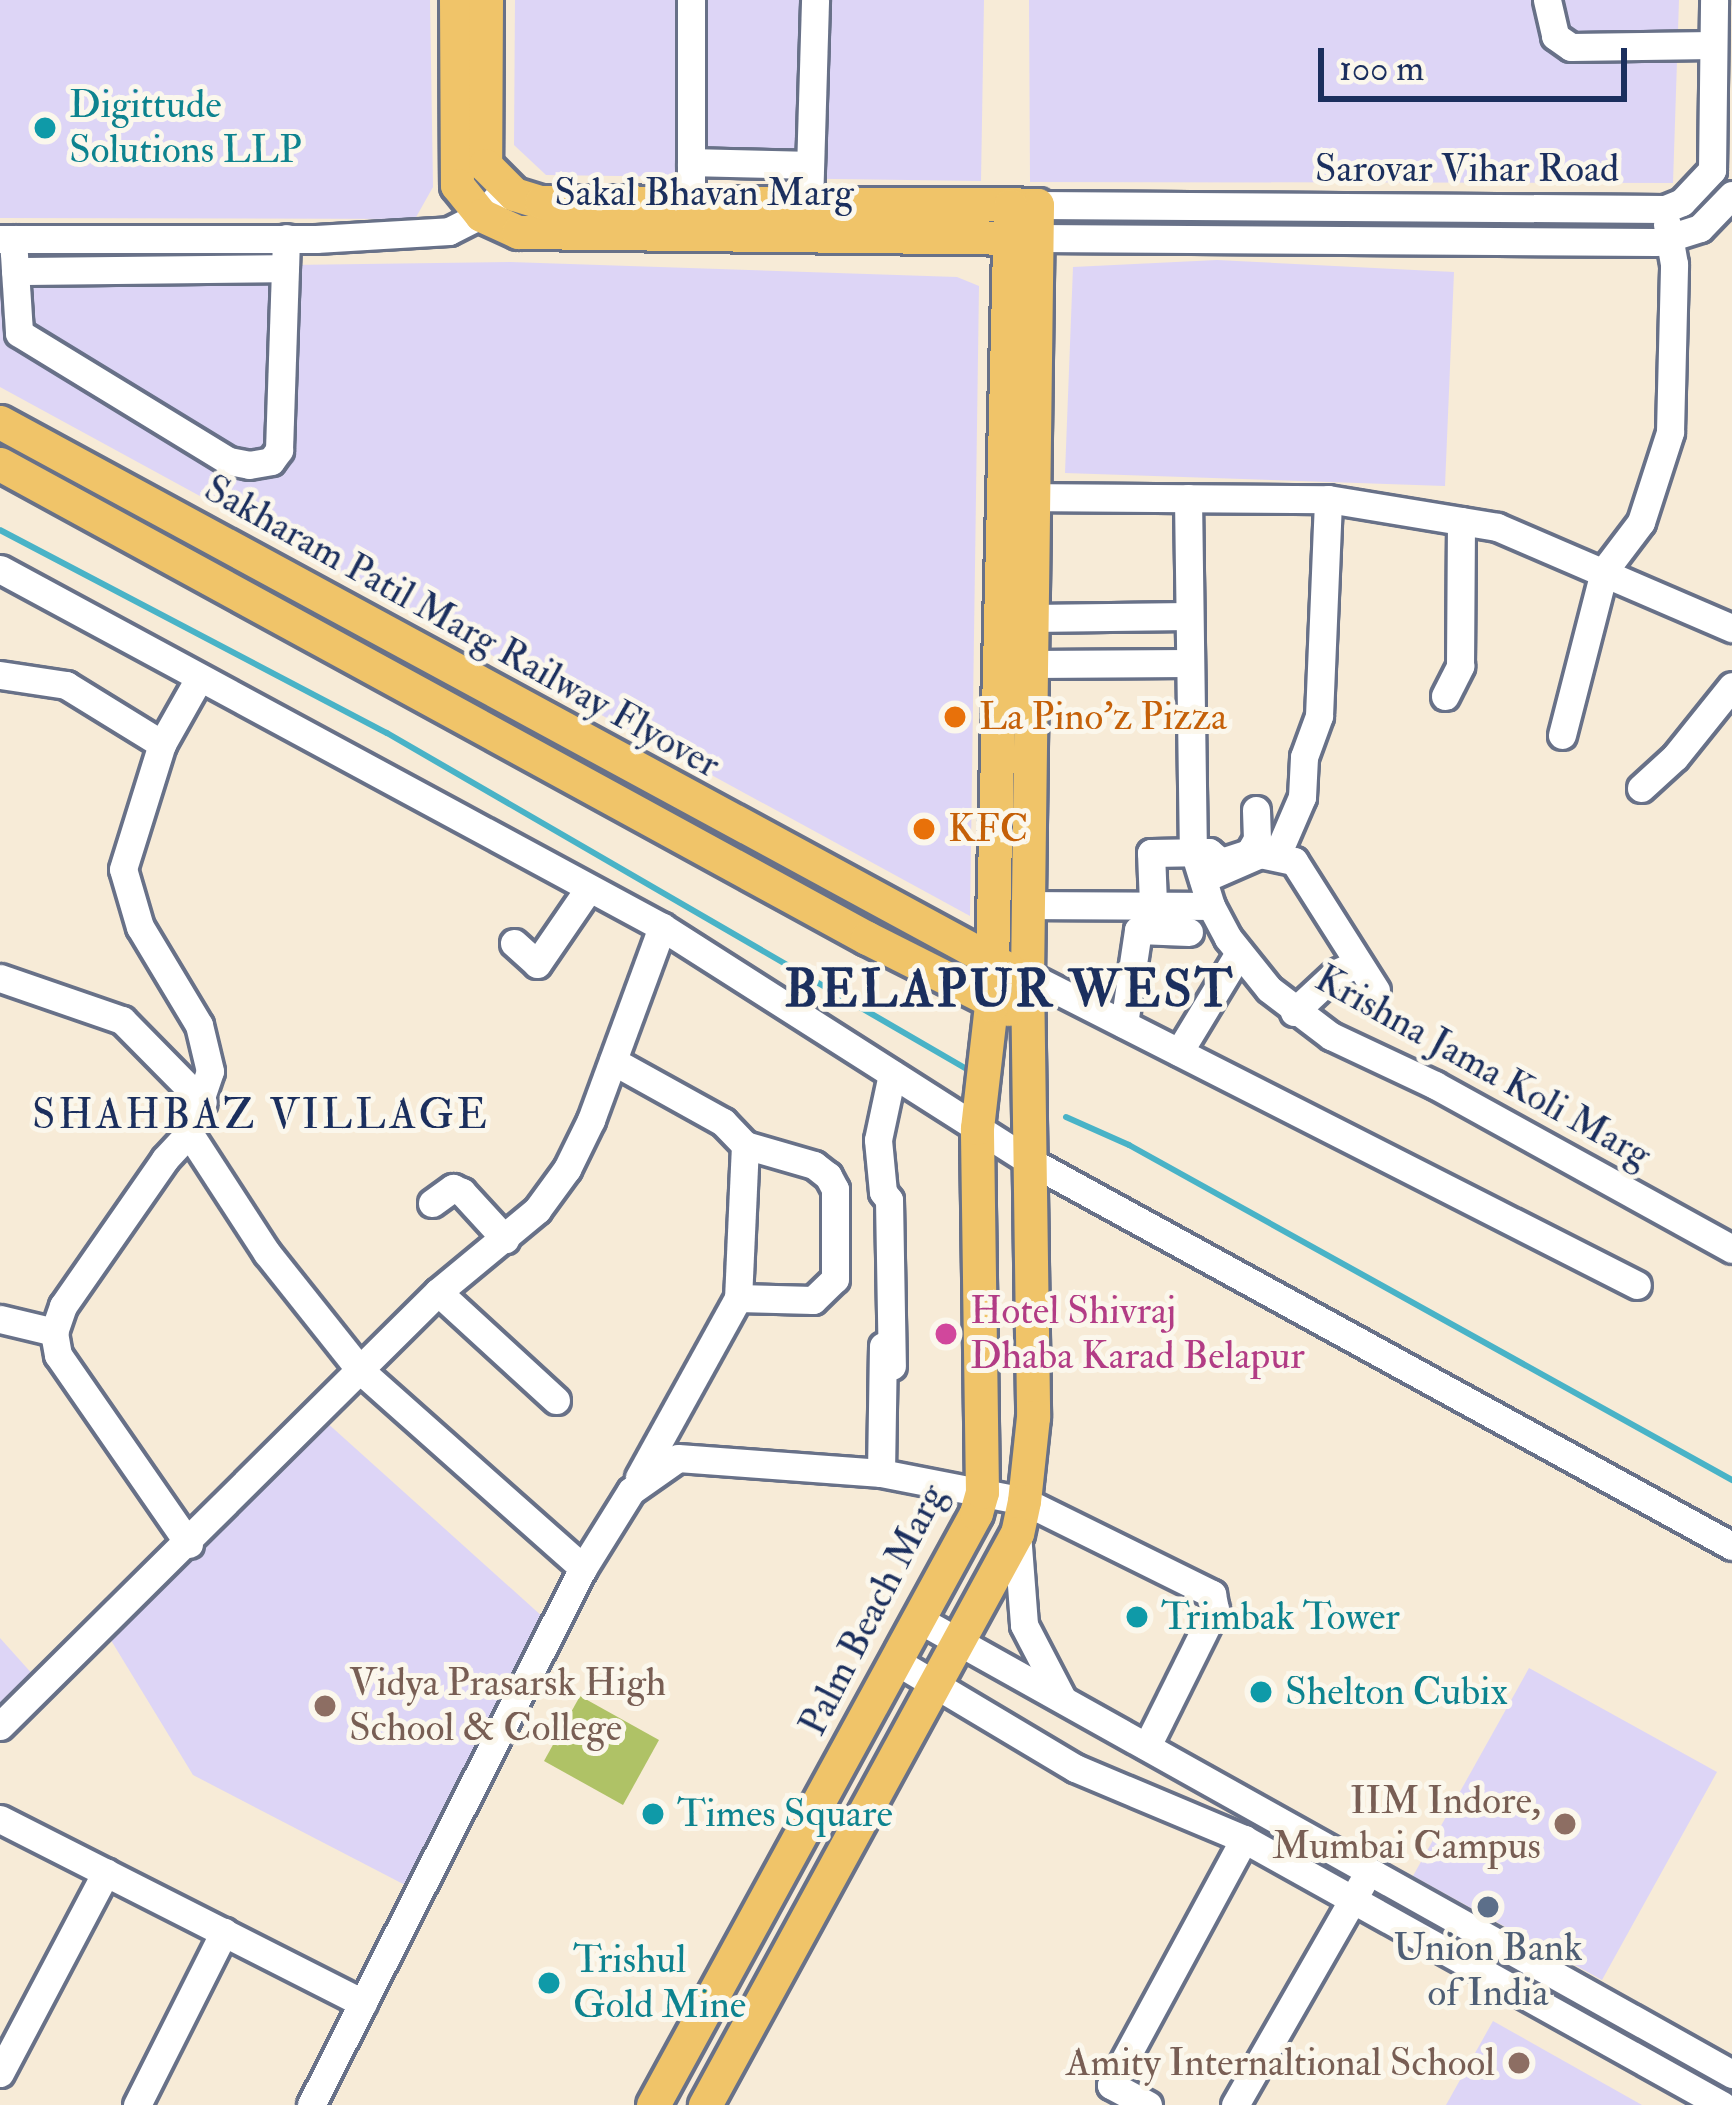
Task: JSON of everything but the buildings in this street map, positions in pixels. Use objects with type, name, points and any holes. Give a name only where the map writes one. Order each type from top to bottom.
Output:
[{"type":"main road","points":[[456,0],[454,165],[457,185],[481,214]]},
{"type":"main road","name":"Sakal Bhavan Marg","points":[[487,0],[484,166],[506,188],[541,202],[809,204],[1023,222]]},
{"type":"main road","name":"Sakal Bhavan Marg","points":[[481,214],[540,235],[1023,222]]},
{"type":"main road","points":[[991,963],[1019,497],[1023,222]]},
{"type":"main road","name":"Sakharam Patil Marg Railway Flyover","points":[[0,422],[884,906],[991,963],[1027,975]]},
{"type":"main road","name":"Sakharam Patil Marg Railway Flyover","points":[[0,464],[991,1005],[1027,1013]]},
{"type":"main road","points":[[705,2105],[958,1641],[1020,1517],[1033,1418],[1026,1159],[1031,618],[1019,497]]},
{"type":"main road","name":"Palm Beach Marg","points":[[653,2105],[918,1619],[982,1492],[977,1129],[991,963]]},
{"type":"street","points":[[691,0],[691,203]]},
{"type":"street","points":[[809,204],[814,0]]},
{"type":"street","points":[[1547,0],[1555,36],[1571,47],[1713,45]]},
{"type":"street","name":"Sarovar Vihar Road","points":[[1023,222],[1665,209],[1682,202],[1712,170],[1714,0]]},
{"type":"street","points":[[691,162],[811,165]]},
{"type":"street","points":[[286,238],[278,451],[271,461],[249,466],[229,460],[25,339],[17,328],[15,272],[7,239],[286,238],[449,231],[481,214],[506,188]]},
{"type":"street","points":[[1669,240],[1700,227],[1732,195]]},
{"type":"street","points":[[1562,735],[1604,571],[1641,522],[1670,432],[1665,209]]},
{"type":"street","name":"Sarovar Vihar Road","points":[[1023,222],[1669,240]]},
{"type":"street","points":[[15,272],[285,268]]},
{"type":"street","points":[[1019,497],[1328,499],[1497,526],[1732,628]]},
{"type":"street","name":"Krishna Jama Koli Marg","points":[[1189,498],[1189,660],[1203,880],[1229,957],[1294,1012],[1732,1249]]},
{"type":"street","points":[[1277,855],[1302,797],[1304,757],[1319,716],[1328,499]]},
{"type":"street","points":[[1445,697],[1460,666],[1461,521]]},
{"type":"street","points":[[0,569],[662,927],[1026,1159],[1732,1546]]},
{"type":"street","points":[[1031,618],[1189,616]]},
{"type":"street","points":[[1031,660],[1189,660]]},
{"type":"street","points":[[0,675],[66,685],[162,744]]},
{"type":"street","points":[[189,1544],[58,1355],[54,1332],[63,1306],[165,1159],[189,1133],[210,1071],[199,1025],[140,927],[123,868],[162,744],[198,680]]},
{"type":"street","points":[[1640,788],[1675,757],[1732,686]]},
{"type":"street","points":[[1124,1024],[1138,930],[1174,918],[1203,880],[1208,852],[1221,862],[1252,851],[1256,809]]},
{"type":"street","points":[[1174,918],[1151,853],[1203,880]]},
{"type":"street","points":[[1203,880],[1260,854],[1277,855],[1304,872],[1355,965],[1376,990]]},
{"type":"street","points":[[514,943],[537,964],[589,888]]},
{"type":"street","points":[[1028,905],[1174,918]]},
{"type":"street","points":[[0,1726],[189,1544],[491,1237],[537,1210],[567,1168],[662,927]]},
{"type":"street","points":[[1179,1052],[1229,957]]},
{"type":"street","points":[[1294,1012],[1318,987],[1355,965]]},
{"type":"street","points":[[1027,975],[1637,1285]]},
{"type":"street","points":[[0,978],[122,1020],[203,1102]]},
{"type":"street","points":[[613,1061],[723,1121],[746,1145],[814,1166],[835,1189],[835,1279],[814,1300],[737,1298]]},
{"type":"street","points":[[892,1074],[878,1140],[883,1192],[889,1200],[892,1366]]},
{"type":"street","points":[[189,1133],[267,1253],[362,1371],[584,1568]]},
{"type":"street","points":[[311,2105],[584,1568],[632,1491],[737,1298],[746,1145]]},
{"type":"street","points":[[432,1203],[453,1188],[491,1237]]},
{"type":"street","points":[[881,1473],[883,1236]]},
{"type":"street","points":[[438,1292],[556,1400]]},
{"type":"street","points":[[0,1319],[54,1332]]},
{"type":"street","points":[[632,1491],[664,1465],[694,1457],[881,1473],[982,1492],[1020,1517],[1216,1600],[1147,1746]]},
{"type":"street","points":[[1020,1517],[1024,1625],[1071,1704]]},
{"type":"street","points":[[918,1619],[1732,2074]]},
{"type":"street","points":[[894,1660],[1050,1752],[1244,1839],[1722,2105]]},
{"type":"street","points":[[1050,1752],[1071,1704]]},
{"type":"street","points":[[0,1819],[363,2003]]},
{"type":"street","points":[[1148,2105],[1111,2085],[1244,1839]]},
{"type":"street","points":[[1235,2105],[1369,1870]]},
{"type":"street","points":[[0,2072],[106,1872]]},
{"type":"street","points":[[136,2105],[224,1932]]},
{"type":"shaded area","points":[[0,0],[430,0],[433,187],[415,219],[0,218]]},
{"type":"shaded area","points":[[515,0],[984,0],[981,181],[546,175],[514,145]]},
{"type":"shaded area","points":[[1029,0],[1679,0],[1673,183],[1030,182]]},
{"type":"shaded area","points":[[1217,260],[1454,272],[1445,486],[1065,473],[1073,267]]},
{"type":"shaded area","points":[[510,262],[957,277],[979,286],[970,916],[0,387],[0,269]]},
{"type":"shaded area","name":"Vidya Prasarsk High School & College","points":[[325,1421],[544,1618],[407,1886],[193,1775],[109,1637]]},
{"type":"shaded area","points":[[0,1638],[35,1677],[0,1709]]},
{"type":"shaded area","name":"IIM Indore, Mumbai Campus","points":[[1529,1668],[1717,1772],[1602,1980],[1413,1876]]},
{"type":"shaded area","name":"Amity Internaltional School","points":[[1493,2021],[1642,2105],[1446,2105]]},
{"type":"green space","points":[[580,1696],[659,1740],[623,1805],[544,1761]]},
{"type":"waterway","points":[[0,530],[387,733],[965,1068]]},
{"type":"waterway","points":[[1066,1117],[1129,1145],[1732,1480]]},
{"type":"place","name":"Digittude Solutions LLP","points":[[45,128]]},
{"type":"place","name":"La Pino’z Pizza","points":[[955,717]]},
{"type":"place","name":"KFC","points":[[924,829]]},
{"type":"place","name":"Hotel Shivraj Dhaba Karad Belapur","points":[[946,1334]]},
{"type":"place","name":"Trimbak Tower","points":[[1137,1617]]},
{"type":"place","name":"Shelton Cubix","points":[[1261,1692]]},
{"type":"place","name":"Vidya Prasarsk High School & College","points":[[325,1706]]},
{"type":"place","name":"Times Square","points":[[653,1814]]},
{"type":"place","name":"IIM Indore, Mumbai Campus","points":[[1565,1824]]},
{"type":"place","name":"Union Bank of India","points":[[1488,1907]]},
{"type":"place","name":"Trishul Gold Mine","points":[[549,1983]]},
{"type":"place","name":"Amity Internaltional School","points":[[1519,2063]]},
{"type":"district","name":"BELAPUR WEST","points":[[1010,990]]},
{"type":"district","name":"SHAHBAZ VILLAGE","points":[[261,1115]]}]
